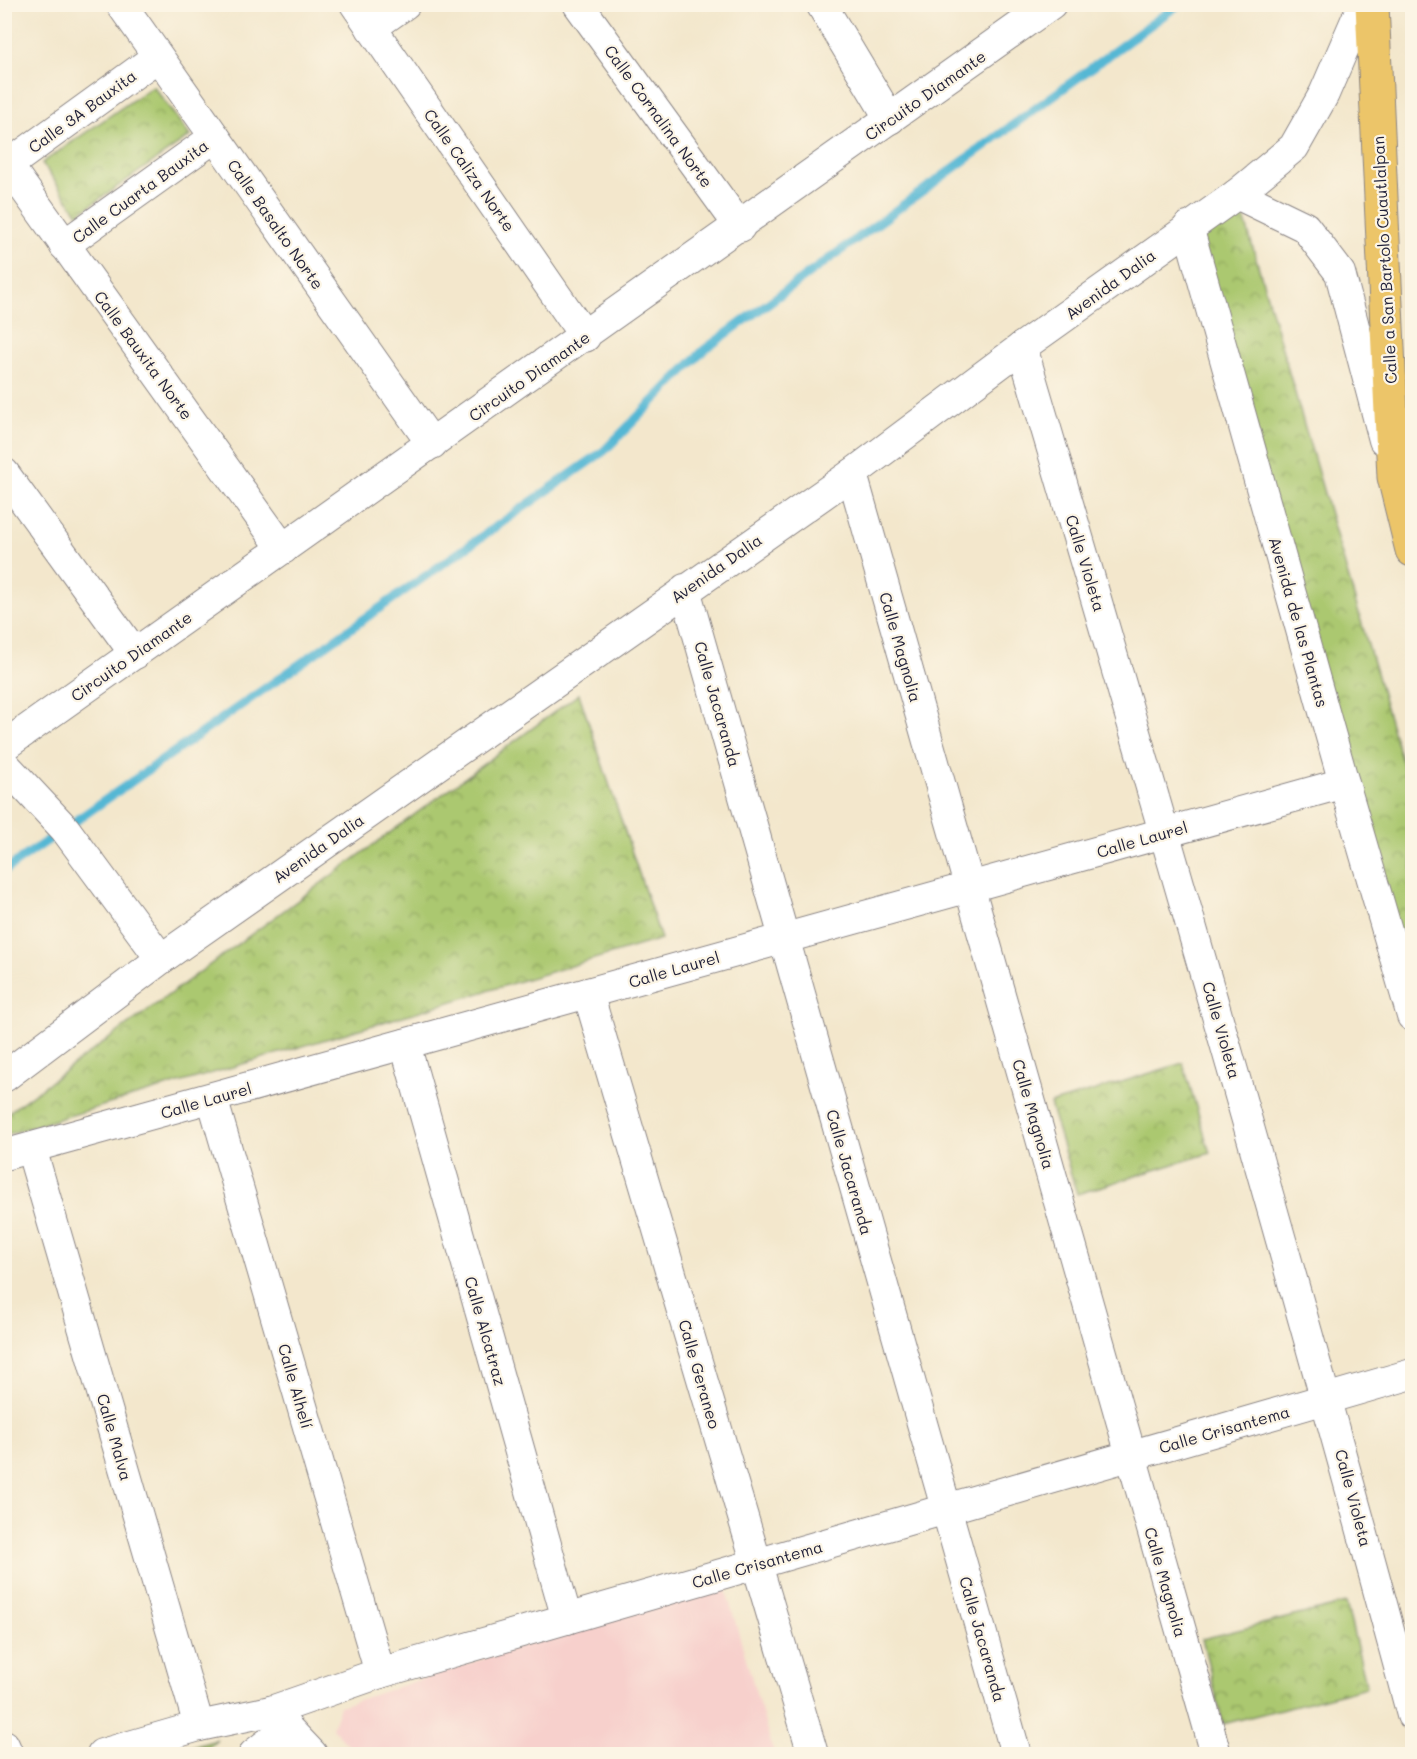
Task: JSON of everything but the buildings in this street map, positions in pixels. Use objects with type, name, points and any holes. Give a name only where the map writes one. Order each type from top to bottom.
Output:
[{"type":"main road","name":"Calle a San Bartolo Cuautlalpan","points":[[1372,4],[1394,477],[1413,550]]},
{"type":"street","name":"Calle Basalto Norte","points":[[121,4],[432,444]]},
{"type":"street","points":[[363,16],[405,4]]},
{"type":"street","name":"Calle Cornalina Norte","points":[[578,4],[740,227]]},
{"type":"street","points":[[821,4],[890,119]]},
{"type":"street","name":"Circuito Diamante","points":[[4,746],[585,337],[1051,4]]},
{"type":"street","name":"Avenida Dalia","points":[[4,1077],[161,959],[852,474],[1022,347],[1237,194],[1294,147],[1324,94],[1363,4]]},
{"type":"street","name":"Calle Caliza Norte","points":[[363,16],[585,337]]},
{"type":"street","name":"Calle 3A Bauxita","points":[[6,162],[157,57]]},
{"type":"street","name":"Calle Cuarta Bauxita","points":[[64,245],[215,137]]},
{"type":"street","name":"Calle Bauxita Norte","points":[[6,162],[283,549]]},
{"type":"street","points":[[1237,194],[1305,227],[1340,273],[1394,477]]},
{"type":"street","name":"Avenida de las Plantas","points":[[1188,227],[1344,783],[1413,1016]]},
{"type":"street","name":"Calle Violeta","points":[[1022,347],[1166,832],[1327,1399],[1413,1715]]},
{"type":"street","points":[[4,473],[135,654]]},
{"type":"street","name":"Calle Magnolia","points":[[852,474],[1216,1755]]},
{"type":"street","name":"Calle Jacaranda","points":[[686,589],[1016,1755]]},
{"type":"street","points":[[4,764],[65,829],[161,959]]},
{"type":"street","name":"Calle Laurel","points":[[18,1152],[1344,783]]},
{"type":"street","name":"Calle Geraneo","points":[[588,993],[813,1755]]},
{"type":"street","name":"Calle Alcatraz","points":[[405,1044],[567,1619]]},
{"type":"street","name":"Calle Alhelí","points":[[212,1098],[380,1673]]},
{"type":"street","name":"Calle Malva","points":[[18,1152],[199,1726]]},
{"type":"street","name":"Calle Crisantema","points":[[102,1755],[199,1726],[279,1720],[380,1673],[1413,1374]]},
{"type":"street","points":[[254,1755],[279,1720],[312,1755]]},
{"type":"street","points":[[4,1745],[8,1755]]},
{"type":"shaded area","points":[[723,1580],[774,1754],[356,1754],[332,1728],[340,1706]]},
{"type":"green space","points":[[153,86],[190,136],[78,214],[42,163]]},
{"type":"green space","points":[[1242,210],[1412,797],[1412,979],[1195,231]]},
{"type":"green space","points":[[579,694],[661,939],[5,1135],[5,1115]]},
{"type":"green space","points":[[1183,1063],[1210,1153],[1077,1194],[1050,1104]]},
{"type":"green space","points":[[1346,1603],[1367,1687],[1223,1724],[1202,1639]]},
{"type":"green space","points":[[217,1740],[201,1754],[164,1754]]},
{"type":"waterway","points":[[4,871],[604,451],[704,350],[1179,4]]}]
